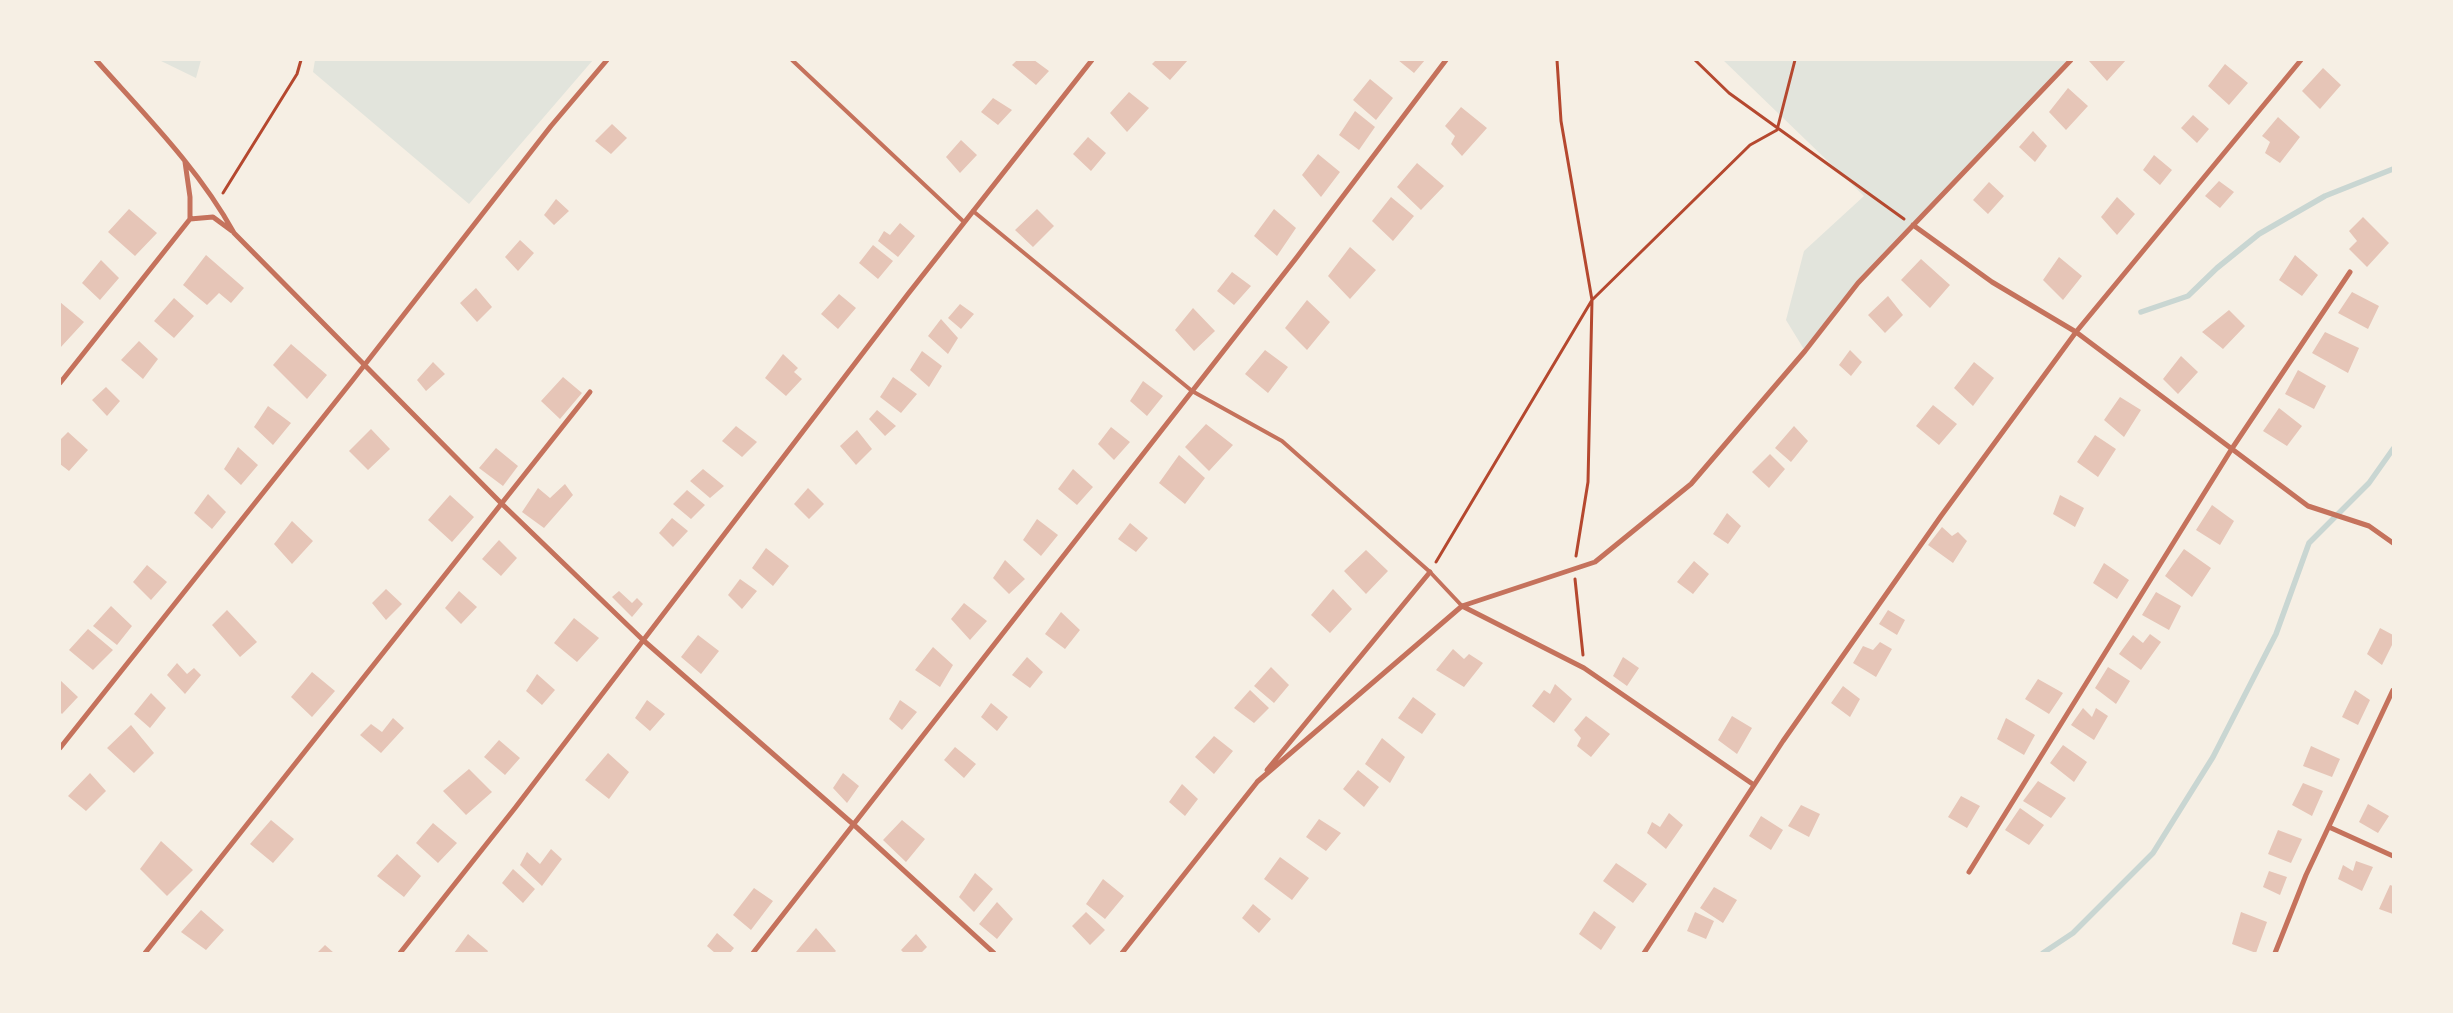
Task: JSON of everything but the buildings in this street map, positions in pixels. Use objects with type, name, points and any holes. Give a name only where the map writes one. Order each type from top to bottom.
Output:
[{"type":"street","points":[[96,60],[185,162],[217,202],[234,233]]},
{"type":"street","points":[[60,748],[364,366],[551,126],[607,60]]},
{"type":"street","points":[[400,953],[964,222],[1092,60]]},
{"type":"street","points":[[753,953],[1297,257],[1446,60]]},
{"type":"street","points":[[1257,782],[1462,606],[1595,562],[1691,484],[1805,352],[1858,283],[2071,60]]},
{"type":"street","points":[[1644,953],[1754,784],[1941,516],[2076,332],[2302,60]]},
{"type":"street","points":[[60,383],[190,219],[190,197],[185,162]]},
{"type":"street","points":[[190,219],[213,217],[234,233],[501,503],[642,640],[853,824],[994,953]]},
{"type":"street","points":[[1913,225],[1992,282],[2076,332],[2308,506],[2369,526],[2393,542]]},
{"type":"street","points":[[1969,872],[2232,450],[2350,272]]},
{"type":"street","points":[[145,953],[590,392]]},
{"type":"street","points":[[1122,953],[1257,782],[1430,572]]},
{"type":"street","points":[[1462,606],[1584,668],[1754,784]]},
{"type":"street","points":[[2275,953],[2306,875],[2393,690]]},
{"type":"street","points":[[2329,827],[2393,856]]},
{"type":"lane","points":[[792,60],[964,222]]},
{"type":"lane","points":[[973,211],[1192,391],[1282,441],[1430,572],[1462,606]]},
{"type":"path","points":[[217,202],[297,74],[301,60]]},
{"type":"path","points":[[1557,60],[1561,121],[1592,300],[1588,482],[1574,569],[1584,668]]},
{"type":"path","points":[[1695,60],[1729,94],[1913,225]]},
{"type":"path","points":[[1430,572],[1592,300],[1750,144],[1777,130],[1794,60]]},
{"type":"shaded area","points":[[159,60],[201,60],[196,78]]},
{"type":"shaded area","points":[[315,60],[593,60],[469,204],[313,72]]},
{"type":"shaded area","points":[[1723,60],[2071,60],[1858,283],[1805,351],[1786,320],[1804,251],[1864,196]]},
{"type":"waterway","points":[[2141,312],[2188,296],[2217,268],[2259,234],[2325,196],[2393,169]]},
{"type":"waterway","points":[[2043,953],[2073,933],[2153,853],[2213,757],[2276,634],[2309,543],[2369,483],[2393,449]]}]
